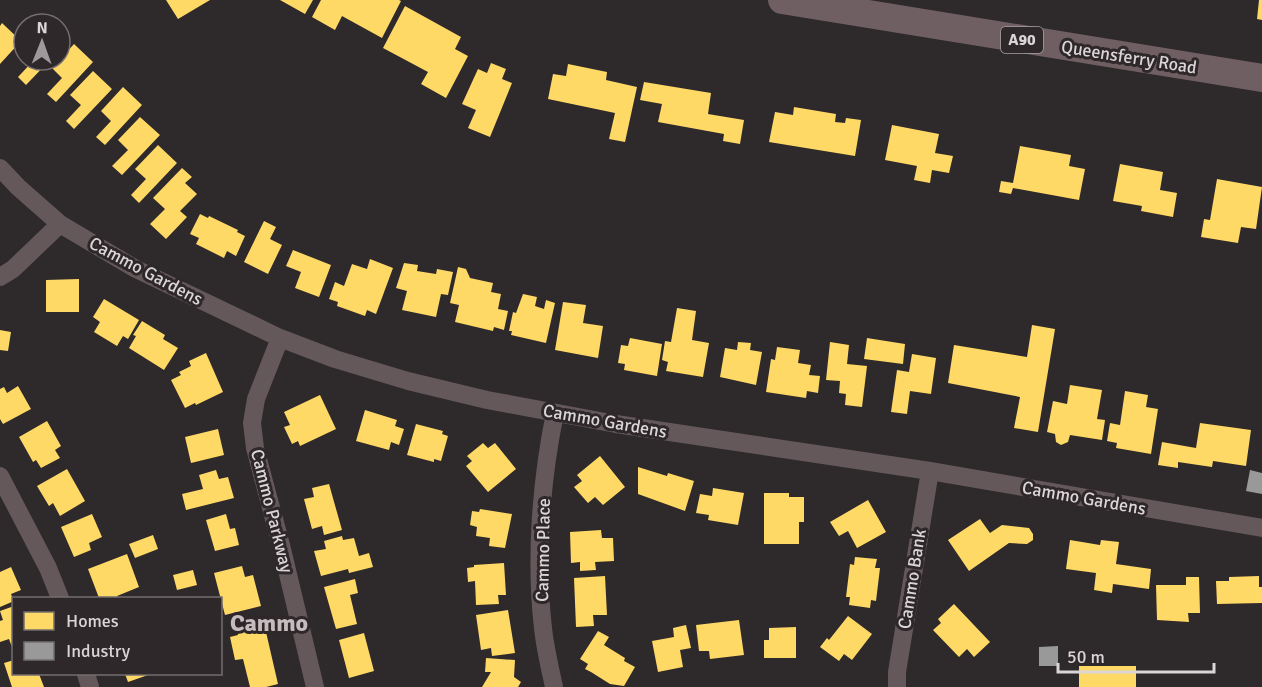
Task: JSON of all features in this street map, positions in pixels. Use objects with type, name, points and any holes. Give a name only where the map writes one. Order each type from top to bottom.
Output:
[{"type":"main road","name":"Queensferry Road","points":[[782,0],[1262,78]]},
{"type":"street","name":"Cammo Gardens","points":[[0,168],[60,224],[136,269],[280,338],[335,359],[408,381],[555,413],[930,471],[1262,528]]},
{"type":"street","points":[[0,278],[14,269],[60,224]]},
{"type":"street","name":"Cammo Parkway","points":[[280,338],[256,399],[252,423],[255,448],[315,687]]},
{"type":"street","name":"Cammo Place","points":[[554,687],[543,629],[541,530],[544,475],[555,413]]},
{"type":"street","name":"Cammo Bank","points":[[897,687],[897,672],[930,471]]},
{"type":"street","points":[[0,476],[48,568],[60,597]]},
{"type":"building: Homes","points":[[166,0],[210,0],[178,19]]},
{"type":"building: Homes","points":[[280,0],[313,0],[305,14]]},
{"type":"building: Homes","points":[[321,0],[401,1],[382,38],[342,16],[335,30],[312,17]]},
{"type":"building: Homes","points":[[1259,0],[1262,0],[1262,20],[1257,19]]},
{"type":"building: Homes","points":[[405,6],[461,37],[455,49],[468,56],[446,98],[421,84],[428,72],[383,48]]},
{"type":"building: Homes","points":[[2,23],[12,32],[12,51],[0,64],[0,26]]},
{"type":"building: Homes","points":[[74,44],[93,62],[56,102],[47,94],[62,78],[56,72],[72,72],[72,46]]},
{"type":"building: Homes","points":[[491,63],[506,69],[502,79],[512,83],[490,137],[468,128],[476,110],[462,104],[478,69],[487,73]]},
{"type":"building: Homes","points":[[568,64],[607,72],[606,80],[637,87],[625,142],[609,139],[615,113],[548,99],[553,74],[566,76]]},
{"type":"building: Homes","points":[[93,71],[112,89],[74,129],[66,121],[81,105],[70,95]]},
{"type":"building: Homes","points":[[23,72],[38,72],[26,85],[18,77]]},
{"type":"building: Homes","points":[[644,82],[711,93],[708,114],[744,120],[740,144],[723,141],[724,134],[658,122],[662,104],[640,100]]},
{"type":"building: Homes","points":[[123,87],[142,105],[105,145],[96,137],[111,121],[101,111]]},
{"type":"building: Homes","points":[[794,107],[836,114],[835,122],[845,123],[846,118],[861,120],[855,156],[769,142],[775,112],[793,115]]},
{"type":"building: Homes","points":[[140,117],[160,135],[122,175],[112,166],[128,150],[118,140]]},
{"type":"building: Homes","points":[[892,125],[939,134],[935,153],[953,156],[949,173],[932,170],[930,183],[914,180],[917,166],[885,160]]},
{"type":"building: Homes","points":[[158,145],[177,163],[139,203],[131,195],[146,179],[135,169]]},
{"type":"building: Homes","points":[[1020,146],[1071,155],[1069,166],[1085,169],[1079,200],[1013,188],[1011,194],[999,192],[1001,181],[1013,183]]},
{"type":"building: Homes","points":[[1120,164],[1163,172],[1160,190],[1177,193],[1173,217],[1141,211],[1142,206],[1113,201]]},
{"type":"building: Homes","points":[[182,168],[192,177],[185,183],[197,194],[180,211],[187,217],[166,239],[150,224],[165,209],[153,198]]},
{"type":"building: Homes","points":[[1217,179],[1262,187],[1256,229],[1241,227],[1238,243],[1201,237],[1204,219],[1210,220]]},
{"type":"building: Homes","points":[[200,214],[238,230],[237,232],[245,236],[236,256],[227,251],[224,258],[196,244],[199,238],[190,234]]},
{"type":"building: Homes","points":[[264,221],[276,227],[270,239],[282,245],[268,274],[244,262]]},
{"type":"building: Homes","points":[[293,250],[331,265],[319,297],[295,288],[301,272],[286,266]]},
{"type":"building: Homes","points":[[370,259],[393,268],[376,314],[367,310],[365,316],[337,306],[338,302],[329,299],[335,282],[344,286],[352,264],[367,269]]},
{"type":"building: Homes","points":[[404,263],[418,265],[417,271],[436,274],[437,269],[453,272],[448,295],[441,294],[436,317],[402,310],[407,291],[396,288]]},
{"type":"building: Homes","points":[[458,267],[466,269],[470,278],[493,283],[491,292],[501,294],[498,309],[508,311],[504,330],[494,327],[493,331],[455,322],[459,305],[450,303]]},
{"type":"building: Homes","points":[[79,279],[79,312],[46,312],[46,280]]},
{"type":"building: Homes","points":[[523,294],[537,297],[535,306],[544,309],[546,300],[555,303],[546,343],[511,335],[512,331],[509,331],[513,312],[516,313]]},
{"type":"building: Homes","points":[[104,299],[139,320],[128,339],[123,336],[117,346],[94,332],[100,322],[93,317]]},
{"type":"building: Homes","points":[[563,302],[586,305],[583,323],[603,326],[598,358],[555,350]]},
{"type":"building: Homes","points":[[677,308],[696,311],[692,340],[709,343],[703,377],[666,371],[668,362],[662,360],[665,341],[671,342]]},
{"type":"building: Homes","points":[[142,321],[165,335],[163,339],[178,348],[164,370],[129,348],[136,336],[133,335]]},
{"type":"building: Homes","points":[[1032,325],[1055,329],[1038,432],[1014,428],[1020,397],[948,383],[954,345],[1027,357]]},
{"type":"building: Homes","points":[[0,330],[11,332],[8,351],[0,350]]},
{"type":"building: Homes","points":[[630,338],[662,344],[657,376],[624,370],[625,364],[618,363],[621,345],[628,346]]},
{"type":"building: Homes","points":[[867,338],[905,344],[903,364],[864,359]]},
{"type":"building: Homes","points":[[738,342],[751,343],[750,350],[762,352],[756,385],[720,377],[725,348],[737,350]]},
{"type":"building: Homes","points":[[830,342],[849,345],[847,364],[867,366],[862,407],[845,405],[846,394],[839,393],[840,381],[826,380]]},
{"type":"building: Homes","points":[[777,347],[800,350],[798,363],[811,365],[809,375],[820,376],[818,393],[807,391],[806,398],[766,392],[771,359],[775,360]]},
{"type":"building: Homes","points":[[206,353],[223,392],[185,408],[171,380],[181,375],[179,372],[191,366],[189,361]]},
{"type":"building: Homes","points":[[912,354],[936,358],[931,394],[910,391],[907,414],[891,412],[897,370],[909,372]]},
{"type":"building: Homes","points":[[1070,385],[1102,390],[1097,419],[1105,420],[1102,440],[1070,435],[1068,442],[1061,445],[1056,442],[1055,434],[1047,432],[1053,401],[1067,404]]},
{"type":"building: Homes","points":[[18,386],[31,409],[3,424],[0,419],[0,389],[4,387],[7,393]]},
{"type":"building: Homes","points":[[1125,391],[1148,395],[1146,407],[1158,409],[1151,454],[1116,448],[1117,443],[1107,441],[1110,423],[1120,425]]},
{"type":"building: Homes","points":[[320,395],[336,429],[300,446],[298,441],[292,444],[284,427],[290,425],[284,412]]},
{"type":"building: Homes","points":[[365,410],[397,420],[395,426],[404,429],[399,445],[391,442],[389,450],[356,441]]},
{"type":"building: Homes","points":[[47,421],[61,446],[55,450],[60,458],[41,468],[36,460],[33,462],[19,437]]},
{"type":"building: Homes","points":[[1200,423],[1251,430],[1246,466],[1213,461],[1212,467],[1178,462],[1178,468],[1158,465],[1162,442],[1196,448]]},
{"type":"building: Homes","points":[[416,424],[443,431],[442,434],[448,436],[441,461],[434,459],[434,462],[407,455]]},
{"type":"building: Homes","points":[[218,429],[224,455],[191,463],[185,437]]},
{"type":"building: Homes","points":[[483,443],[488,448],[495,443],[516,469],[488,492],[466,466],[472,461],[467,456]]},
{"type":"building: Homes","points":[[600,456],[625,487],[603,505],[595,497],[588,503],[574,487],[582,481],[577,475]]},
{"type":"building: Homes","points":[[638,467],[694,481],[685,511],[638,494]]},
{"type":"building: Homes","points":[[67,469],[85,501],[60,516],[53,503],[49,506],[37,486]]},
{"type":"building: Homes","points":[[216,470],[219,479],[228,477],[234,498],[186,510],[182,494],[203,489],[199,475]]},
{"type":"building: Homes","points":[[329,484],[342,530],[324,535],[322,526],[312,529],[304,499],[314,497],[312,488]]},
{"type":"building: Homes","points":[[713,488],[744,493],[738,525],[708,520],[709,515],[696,513],[700,494],[712,496]]},
{"type":"building: Homes","points":[[764,493],[789,493],[789,497],[804,497],[804,522],[799,522],[799,544],[764,544]]},
{"type":"building: Homes","points":[[868,500],[886,532],[857,548],[848,531],[839,536],[830,522]]},
{"type":"building: Homes","points":[[480,509],[512,514],[505,548],[489,546],[490,538],[476,536],[477,527],[470,525],[472,511],[479,512]]},
{"type":"building: Homes","points":[[92,514],[102,537],[89,543],[91,550],[74,557],[61,527]]},
{"type":"building: Homes","points":[[226,514],[230,529],[235,528],[239,545],[215,551],[206,520]]},
{"type":"building: Homes","points":[[980,519],[990,533],[1002,525],[1029,528],[1033,534],[1033,540],[1027,544],[1009,543],[969,571],[948,540]]},
{"type":"building: Homes","points":[[601,530],[602,538],[613,538],[614,561],[595,562],[596,570],[580,571],[580,562],[571,563],[570,532]]},
{"type":"building: Homes","points":[[153,535],[158,549],[135,558],[129,544]]},
{"type":"building: Homes","points":[[342,536],[343,540],[354,538],[359,556],[369,553],[373,567],[349,573],[348,569],[321,576],[314,551],[326,549],[324,541]]},
{"type":"building: Homes","points":[[1070,540],[1100,545],[1101,540],[1119,542],[1116,564],[1151,569],[1149,589],[1113,584],[1112,593],[1094,590],[1096,573],[1066,569]]},
{"type":"building: Homes","points":[[127,554],[139,587],[118,597],[99,597],[88,569]]},
{"type":"building: Homes","points":[[855,557],[877,559],[875,568],[880,568],[876,601],[871,600],[870,608],[849,605],[850,597],[846,597],[850,564],[854,565]]},
{"type":"building: Homes","points":[[504,563],[506,595],[498,595],[499,604],[476,605],[475,581],[468,582],[467,568],[474,567],[474,565]]},
{"type":"building: Homes","points":[[242,566],[245,577],[253,575],[261,606],[225,615],[214,573]]},
{"type":"building: Homes","points":[[11,567],[21,590],[11,594],[12,602],[0,607],[0,572]]},
{"type":"building: Homes","points":[[193,570],[197,585],[177,590],[173,575]]},
{"type":"building: Homes","points":[[605,576],[607,615],[593,615],[594,626],[576,627],[574,578]]},
{"type":"building: Homes","points":[[1259,576],[1262,603],[1217,604],[1216,581],[1229,581],[1229,577]]},
{"type":"building: Homes","points":[[1186,577],[1199,577],[1200,613],[1188,613],[1189,622],[1157,620],[1156,585],[1186,585]]},
{"type":"building: Homes","points":[[355,579],[358,593],[350,595],[357,624],[336,629],[324,587]]},
{"type":"building: Homes","points":[[954,604],[990,642],[974,657],[967,649],[959,657],[933,630],[941,623],[938,619]]},
{"type":"building: Homes","points":[[12,607],[12,647],[9,639],[0,642],[0,621],[3,620],[0,611]]},
{"type":"building: Homes","points":[[508,610],[515,653],[492,656],[491,648],[481,650],[476,615]]},
{"type":"building: Homes","points":[[848,616],[872,634],[852,660],[844,654],[839,661],[820,647],[827,638],[829,640]]},
{"type":"building: Homes","points":[[263,619],[278,684],[250,687],[243,659],[235,660],[230,637],[238,635],[236,626]]},
{"type":"building: Homes","points":[[739,620],[744,655],[710,659],[709,651],[699,651],[696,625]]},
{"type":"building: Homes","points":[[686,625],[691,648],[680,650],[683,667],[658,672],[652,641],[674,637],[673,628]]},
{"type":"building: Homes","points":[[796,627],[796,658],[764,658],[764,640],[769,640],[769,628]]},
{"type":"building: Homes","points":[[598,631],[609,637],[604,645],[635,667],[624,686],[610,684],[585,669],[588,664],[580,659]]},
{"type":"building: Homes","points":[[364,633],[374,671],[349,678],[339,640]]},
{"type":"building: Homes","points":[[486,658],[515,660],[514,677],[521,682],[518,687],[482,687],[491,672],[485,672]]},
{"type":"building: Homes","points":[[12,661],[12,675],[39,675],[44,687],[12,687],[4,663]]},
{"type":"building: Homes","points":[[1079,666],[1136,666],[1136,687],[1079,687]]},
{"type":"building: Homes","points":[[125,675],[148,675],[128,682]]},
{"type":"building: Industry","points":[[1250,470],[1262,473],[1262,494],[1246,491]]},
{"type":"building: Industry","points":[[1058,646],[1058,666],[1039,666],[1039,647]]},
{"type":"district","name":"Cammo","points":[[269,623]]}]
